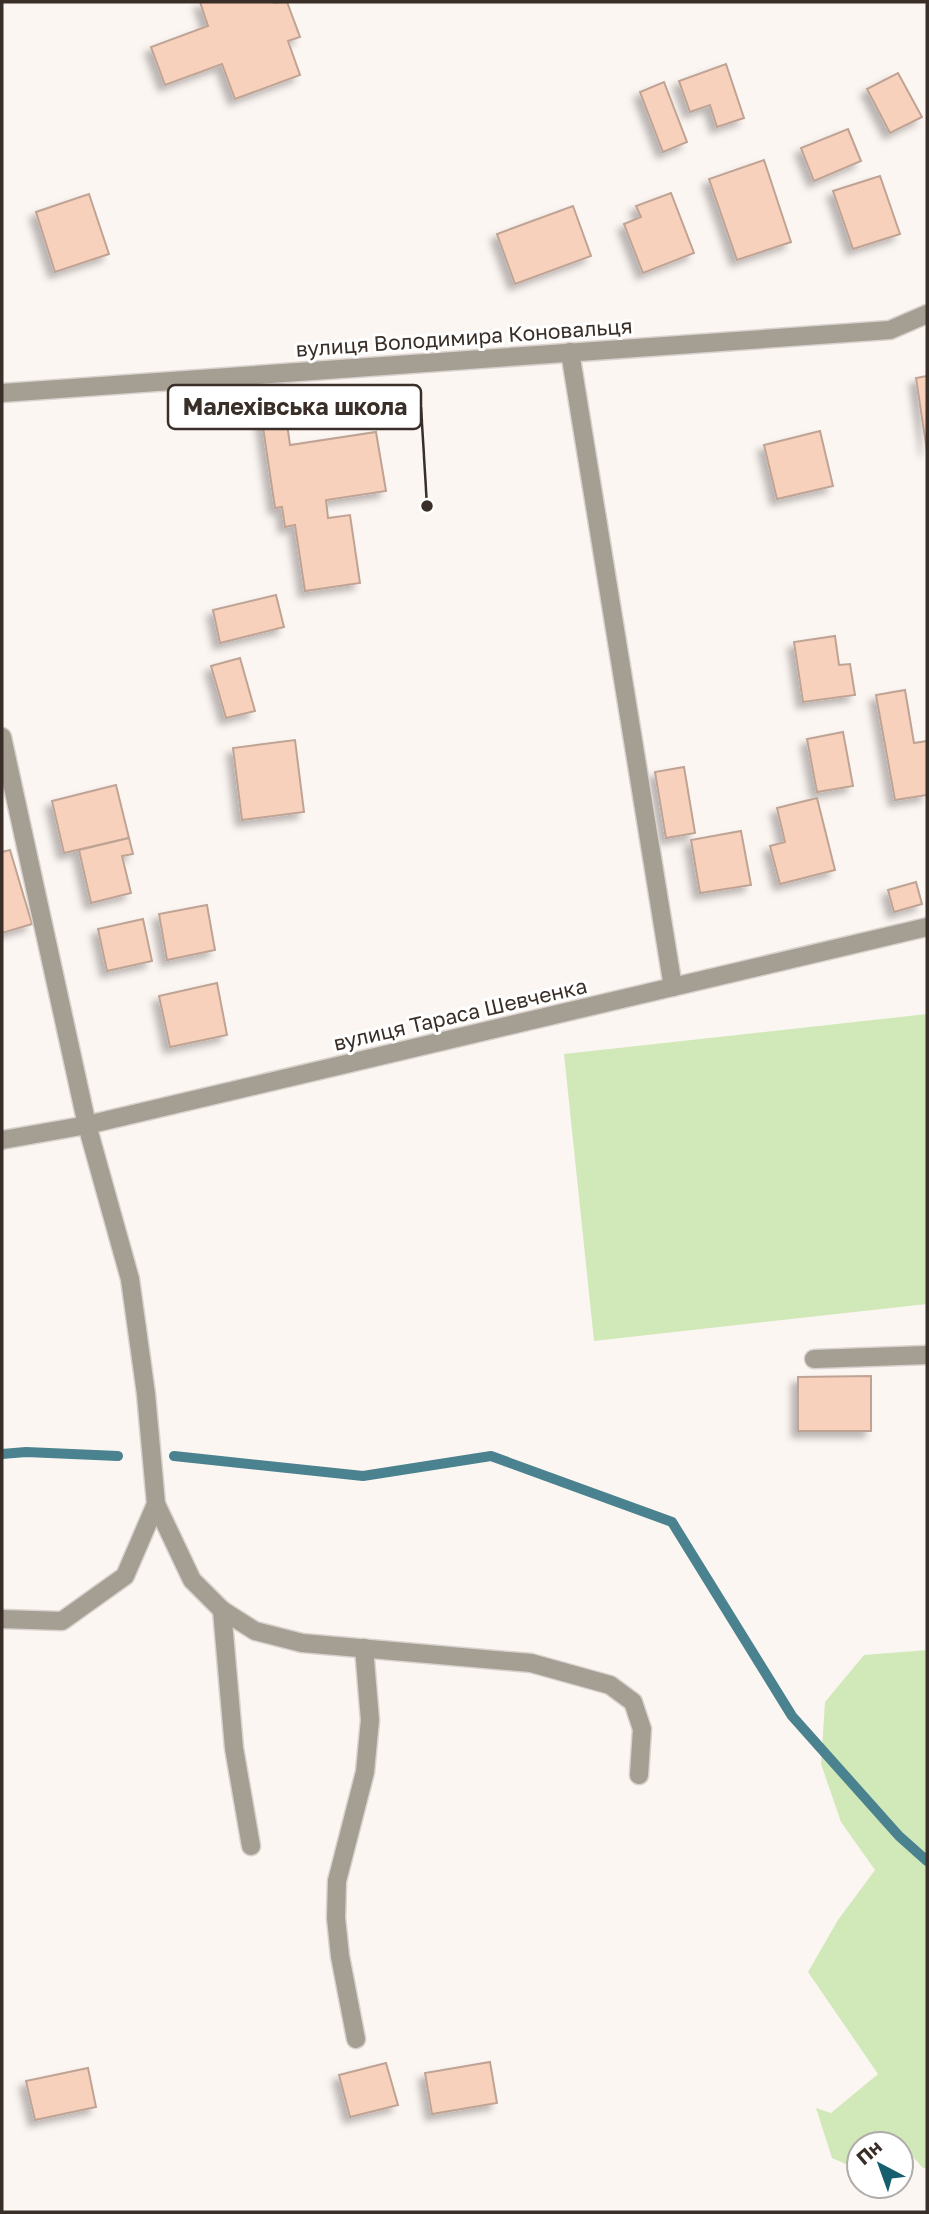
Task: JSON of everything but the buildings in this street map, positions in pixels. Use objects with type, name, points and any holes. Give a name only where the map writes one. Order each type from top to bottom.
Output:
[{"type":"street","name":"вулиця Володимира Коновальця","points":[[2,393],[890,330],[927,314]]},
{"type":"street","points":[[570,352],[673,987]]},
{"type":"street","points":[[2,737],[87,1125],[131,1279],[146,1394],[156,1504],[192,1580],[222,1610],[254,1631],[302,1643],[531,1663],[610,1685],[633,1702],[642,1729],[639,1774]]},
{"type":"street","name":"вулиця Тараса Шевченка","points":[[2,1140],[87,1125],[927,928]]},
{"type":"street","points":[[814,1359],[927,1355]]},
{"type":"street","points":[[2,1619],[62,1621],[125,1576],[156,1504]]},
{"type":"street","points":[[222,1610],[234,1748],[251,1846]]},
{"type":"street","points":[[356,2039],[340,1956],[336,1906],[337,1881],[365,1772],[370,1720],[364,1648]]},
{"type":"green space","points":[[927,1014],[927,1304],[594,1341],[564,1054]]},
{"type":"green space","points":[[927,1650],[927,2168],[923,2168],[915,2159],[915,2130],[845,2130],[845,2164],[832,2158],[816,2108],[831,2113],[878,2074],[808,1972],[838,1920],[875,1870],[841,1822],[821,1764],[825,1702],[864,1655]]},
{"type":"waterway","points":[[2,1454],[26,1452],[118,1456]]},
{"type":"waterway","points":[[174,1456],[363,1476],[491,1456],[672,1522],[792,1716],[899,1836],[927,1861]]},
{"type":"place","name":"Малехівська школа","points":[[427,506]]}]
